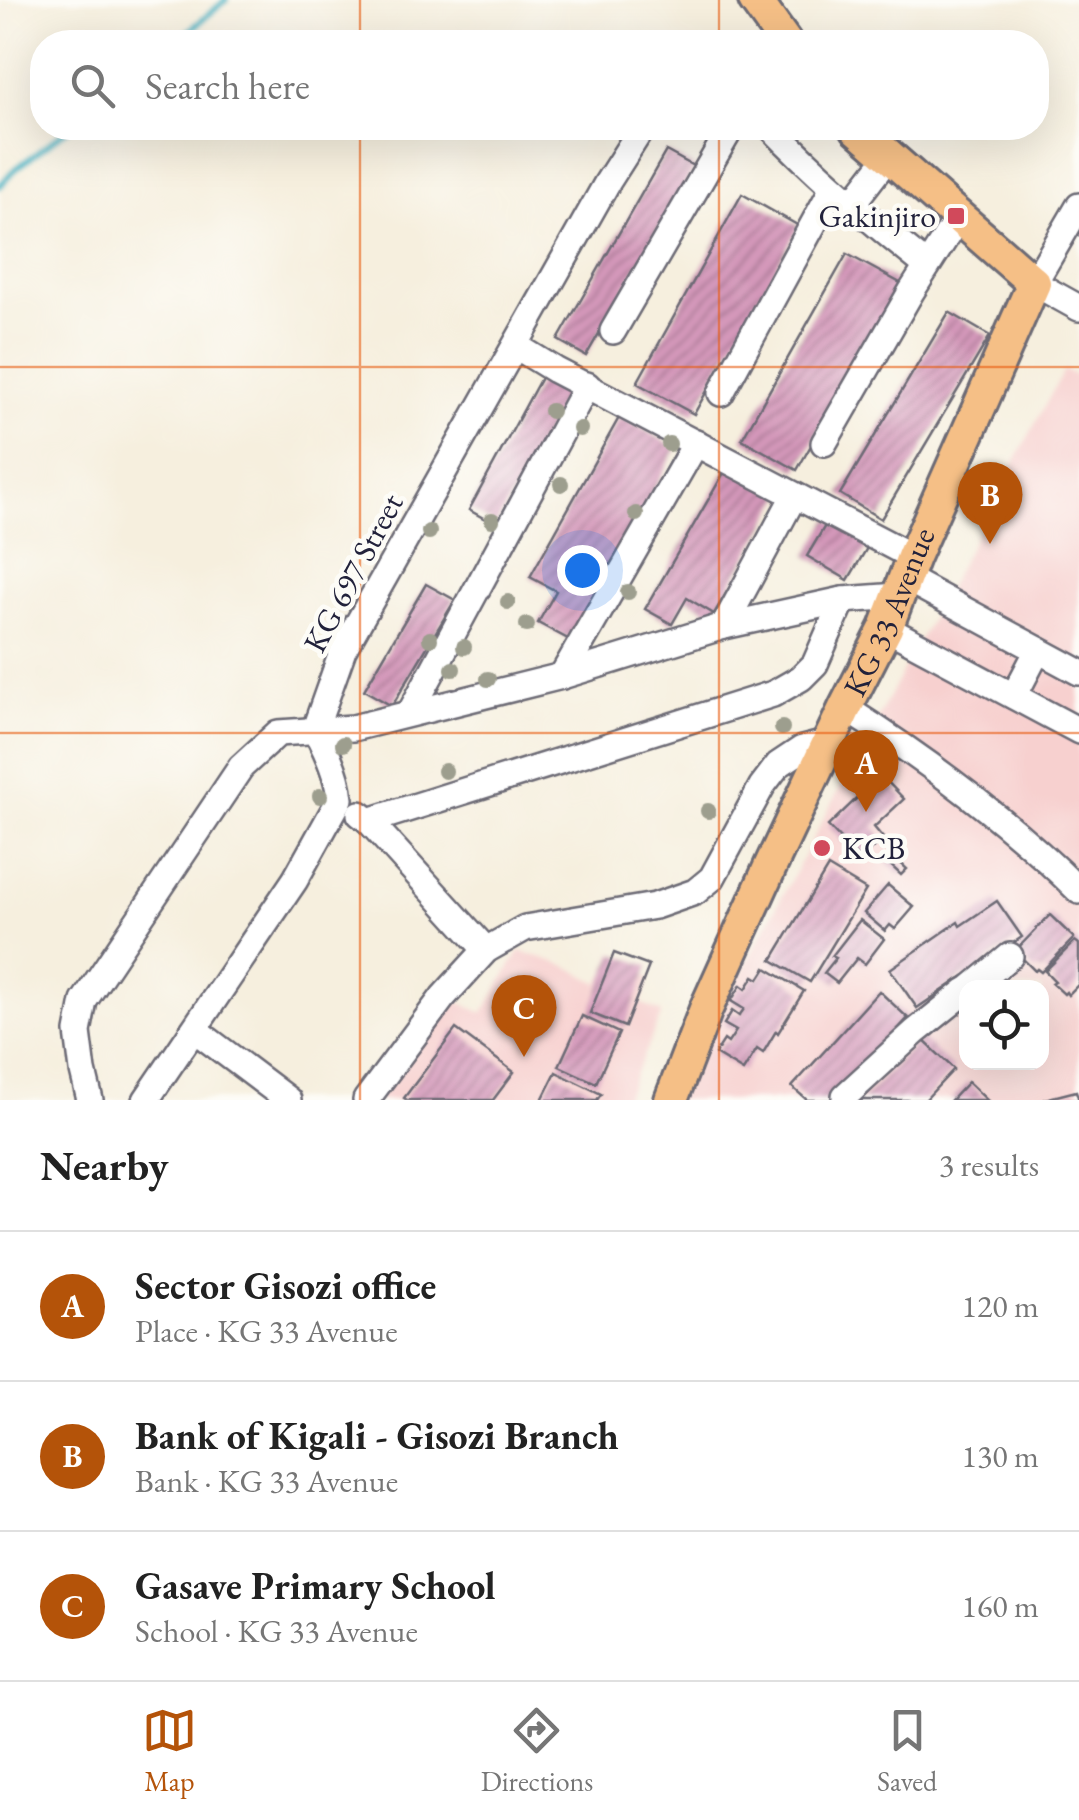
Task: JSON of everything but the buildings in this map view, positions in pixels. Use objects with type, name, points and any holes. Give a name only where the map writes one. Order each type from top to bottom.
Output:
[{"type":"main road","points":[[755,0],[776,30]]},
{"type":"main road","points":[[869,140],[1034,283]]},
{"type":"main road","name":"KG 33 Avenue","points":[[671,1100],[706,1010],[844,708],[886,628],[1034,283]]},
{"type":"street","name":"KG 697 Street","points":[[316,729],[343,650],[634,140]]},
{"type":"street","points":[[614,331],[724,140]]},
{"type":"street","points":[[784,140],[842,197],[927,266]]},
{"type":"street","points":[[721,392],[842,197],[888,157]]},
{"type":"street","points":[[1079,206],[1034,283],[1079,308]]},
{"type":"street","points":[[824,443],[958,218]]},
{"type":"street","points":[[516,346],[794,496],[906,577],[1079,672]]},
{"type":"street","points":[[410,714],[587,385]]},
{"type":"street","points":[[562,676],[696,443]]},
{"type":"street","points":[[724,626],[794,496]]},
{"type":"street","points":[[90,1100],[78,1032],[84,1002],[241,767],[278,734],[352,728],[562,676],[724,626],[844,600],[906,577]]},
{"type":"street","points":[[369,821],[773,694],[816,664],[844,600]]},
{"type":"street","points":[[886,628],[1079,730]]},
{"type":"street","points":[[1014,696],[1038,650]]},
{"type":"street","points":[[844,708],[906,747],[998,819],[1079,891]]},
{"type":"street","points":[[146,1100],[295,880],[340,799],[334,769],[316,729]]},
{"type":"street","points":[[366,1100],[443,997],[486,950],[525,928],[655,906],[695,892],[712,878],[762,786],[778,765],[802,750],[829,742]]},
{"type":"street","points":[[340,799],[369,821],[486,950]]},
{"type":"street","points":[[979,980],[1010,956]]},
{"type":"street","points":[[845,1100],[959,996]]},
{"type":"street","points":[[195,1030],[288,1100]]},
{"type":"shaded area","points":[[1064,370],[1079,377],[1079,1100],[673,1100]]},
{"type":"shaded area","points":[[520,951],[565,965],[599,983],[617,957],[650,979],[641,1003],[662,1013],[624,1100],[374,1100],[446,996],[483,1013]]},
{"type":"waterway","points":[[190,30],[226,0]]},
{"type":"waterway","points":[[0,186],[53,140]]},
{"type":"place","name":"Gakinjiro","points":[[956,216]]},
{"type":"place","name":"Bank of Kigali - Gisozi Branch","points":[[990,544]]},
{"type":"place","name":"Sector Gisozi office","points":[[866,812]]},
{"type":"place","name":"KCB","points":[[822,848]]},
{"type":"place","name":"Gasave Primary School","points":[[524,1057]]}]
